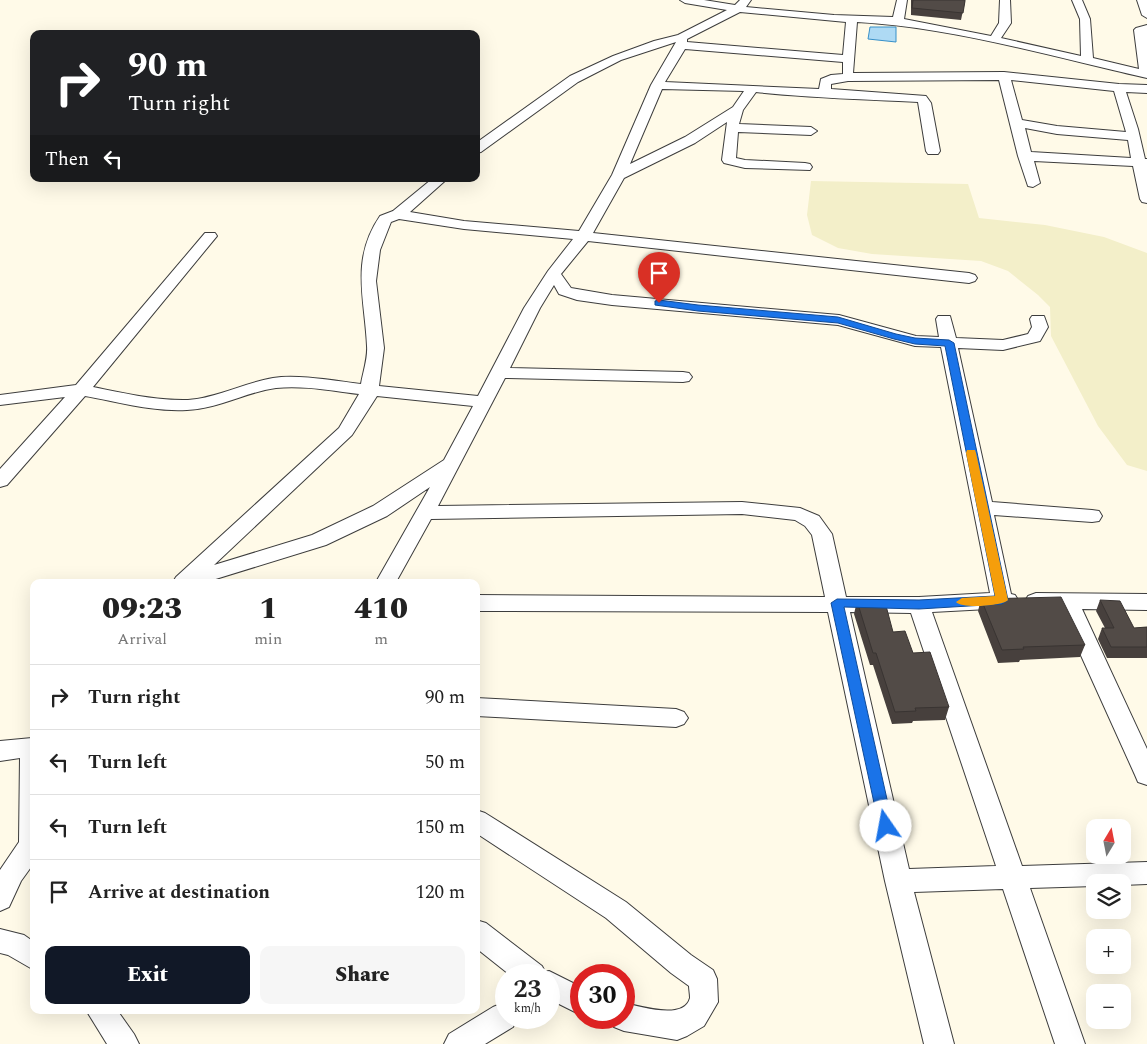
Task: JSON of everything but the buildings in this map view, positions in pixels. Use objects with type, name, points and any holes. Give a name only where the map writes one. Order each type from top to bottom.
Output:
[{"type":"street","points":[[690,0],[852,19],[898,21],[1146,74],[1140,30],[1147,28]]},
{"type":"street","points":[[898,21],[902,0]]},
{"type":"street","points":[[994,40],[1005,23],[1005,0]]},
{"type":"street","points":[[1077,0],[1085,19],[1087,60]]},
{"type":"street","points":[[1142,0],[1147,15]]},
{"type":"street","points":[[388,579],[452,464],[532,308],[553,274],[584,236],[619,175],[657,85],[682,41],[742,5]]},
{"type":"street","points":[[848,77],[852,19]]},
{"type":"street","points":[[480,146],[574,79],[617,58],[658,43],[682,41],[848,59]]},
{"type":"street","points":[[1004,76],[1033,183]]},
{"type":"street","points":[[825,92],[825,82],[830,79],[848,77],[1004,76],[1119,88],[1147,89]]},
{"type":"street","points":[[657,85],[753,88],[802,93],[825,92],[922,100],[925,103],[933,151]]},
{"type":"street","points":[[753,88],[737,110],[732,128],[729,160],[745,164],[805,167]]},
{"type":"street","points":[[1119,88],[1133,137],[1143,163],[1147,199]]},
{"type":"street","points":[[619,175],[690,140],[737,110]]},
{"type":"street","points":[[1016,123],[1057,130],[1133,137]]},
{"type":"street","points":[[732,128],[811,131]]},
{"type":"street","points":[[1025,156],[1143,163]]},
{"type":"street","points":[[187,579],[346,431],[368,396],[376,348],[368,281],[372,250],[385,219],[398,214],[436,182]]},
{"type":"street","points":[[398,214],[433,222],[464,226],[584,236],[969,278]]},
{"type":"street","points":[[1,479],[81,390],[210,236]]},
{"type":"street","points":[[553,274],[565,291],[577,295],[612,300],[838,320],[915,341],[1003,345],[1034,337],[1040,328],[1038,320]]},
{"type":"street","points":[[944,319],[1002,600]]},
{"type":"street","points":[[498,372],[683,377]]},
{"type":"street","points":[[0,400],[81,390],[172,406],[203,403],[275,383],[313,384],[484,402]]},
{"type":"street","points":[[194,579],[319,540],[380,511],[452,464]]},
{"type":"street","points":[[425,513],[742,508],[800,514],[812,521],[822,534],[898,881],[939,1044]]},
{"type":"street","points":[[982,508],[1092,516]]},
{"type":"street","points":[[480,603],[837,603],[919,605],[1002,600],[1147,602]]},
{"type":"street","points":[[1068,602],[1147,775]]},
{"type":"street","points":[[919,605],[1070,1044]]},
{"type":"street","points":[[480,707],[676,718]]},
{"type":"street","points":[[0,751],[30,745]]},
{"type":"street","points":[[480,823],[616,910],[681,964],[703,979],[704,1002],[694,1016],[677,1026],[635,1020]]},
{"type":"street","points":[[0,899],[11,874],[30,846]]},
{"type":"street","points":[[898,881],[1147,873]]},
{"type":"street","points":[[480,935],[518,964]]},
{"type":"street","points":[[0,941],[14,944],[30,954]]},
{"type":"street","points":[[103,1014],[124,1044]]},
{"type":"street","points":[[459,1044],[495,1022]]},
{"type":"shaded area","points":[[811,181],[968,184],[979,218],[1045,225],[1104,237],[1147,253],[1147,471],[1127,465],[1098,426],[1051,336],[1050,307],[1038,295],[1008,271],[981,261],[872,254],[838,248],[812,235],[807,215]]},
{"type":"water","points":[[870,27],[896,27],[896,42],[868,39]]},
{"type":"slow traffic","points":[[962,602],[1002,600],[971,453]]},
{"type":"route","points":[[659,303],[838,320],[915,341],[949,343],[1002,600],[919,605],[837,603],[886,826]]}]
